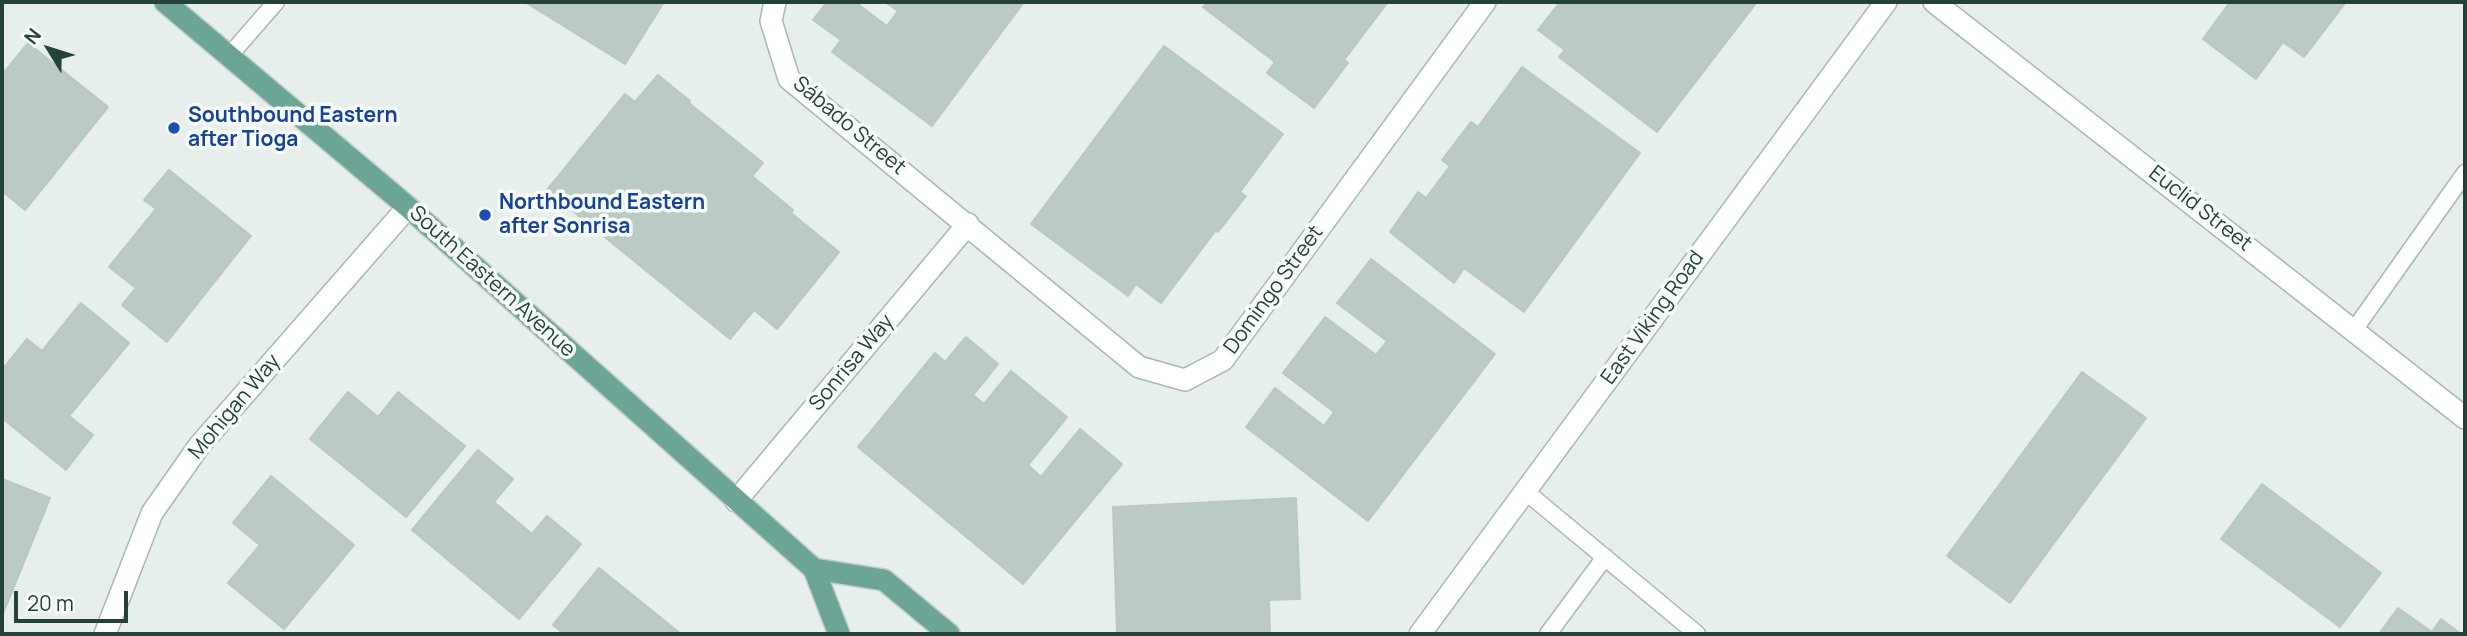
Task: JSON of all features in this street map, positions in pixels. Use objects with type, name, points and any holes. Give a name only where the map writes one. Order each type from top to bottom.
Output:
[{"type":"main road","name":"South Eastern Avenue","points":[[165,2],[408,206],[814,569],[839,634]]},
{"type":"main road","points":[[814,569],[884,580],[949,634]]},
{"type":"street","name":"Sábado Street","points":[[775,2],[771,20],[789,79],[968,224]]},
{"type":"street","name":"Domingo Street","points":[[968,224],[1139,367],[1185,380],[1223,360],[1485,2]]},
{"type":"street","name":"East Viking Road","points":[[1420,634],[1886,2]]},
{"type":"street","name":"Euclid Street","points":[[1934,2],[2465,418]]},
{"type":"street","name":"Mohigan Way","points":[[105,634],[152,513],[176,479],[208,436],[408,206]]},
{"type":"street","name":"Sonrisa Way","points":[[736,501],[968,224]]},
{"type":"lane","points":[[229,55],[276,2]]},
{"type":"lane","points":[[2354,330],[2465,173]]},
{"type":"lane","points":[[1525,491],[1697,634]]},
{"type":"lane","points":[[1548,634],[1605,557]]},
{"type":"building","points":[[525,2],[664,2],[625,64]]},
{"type":"building","points":[[827,2],[855,2],[887,26],[898,11],[885,2],[1024,2],[932,126],[832,52],[841,40],[813,20]]},
{"type":"building","points":[[1207,2],[1388,2],[1344,60],[1348,63],[1314,108],[1267,73],[1275,62],[1203,7]]},
{"type":"building","points":[[1560,2],[1569,2],[1575,6],[1578,2],[1757,2],[1657,132],[1559,57],[1565,50],[1538,30]]},
{"type":"building","points":[[2230,2],[2346,2],[2304,57],[2283,42],[2256,79],[2203,39]]},
{"type":"building","points":[[28,43],[108,107],[25,210],[2,191],[2,75]]},
{"type":"building","points":[[1164,46],[1283,134],[1240,192],[1246,196],[1218,232],[1216,230],[1161,303],[1136,284],[1128,296],[1031,224]]},
{"type":"building","points":[[1522,67],[1640,153],[1524,312],[1464,268],[1454,283],[1390,232],[1418,192],[1426,198],[1450,166],[1442,160],[1471,122],[1478,127]]},
{"type":"building","points":[[658,75],[763,163],[752,176],[793,210],[791,213],[839,252],[777,329],[754,310],[730,339],[547,190],[625,94],[635,102]]},
{"type":"building","points":[[169,170],[251,236],[167,342],[122,305],[136,288],[109,267],[156,209],[144,200]]},
{"type":"building","points":[[1371,259],[1495,354],[1368,521],[1246,427],[1275,388],[1324,426],[1334,412],[1283,373],[1325,317],[1376,355],[1387,341],[1337,303]]},
{"type":"building","points":[[81,303],[129,343],[69,416],[93,435],[66,470],[2,418],[2,370],[27,339],[42,351]]},
{"type":"building","points":[[966,337],[998,364],[973,395],[984,404],[1011,371],[1067,417],[1028,465],[1041,477],[1080,429],[1122,464],[1023,584],[858,447],[935,353],[945,362]]},
{"type":"building","points":[[2082,372],[2146,418],[2010,603],[1947,556]]},
{"type":"building","points":[[348,392],[378,417],[398,392],[465,446],[406,517],[310,439]]},
{"type":"building","points":[[478,450],[513,479],[494,502],[532,534],[547,516],[581,544],[519,619],[412,530]]},
{"type":"building","points":[[271,476],[354,545],[284,629],[228,583],[260,545],[233,523]]},
{"type":"building","points":[[2,479],[50,498],[2,616]]},
{"type":"building","points":[[2262,484],[2381,573],[2340,627],[2221,539]]},
{"type":"building","points":[[1296,498],[1300,599],[1269,600],[1270,634],[1117,634],[1113,507]]},
{"type":"building","points":[[599,568],[681,634],[564,634],[553,625]]},
{"type":"building","points":[[2398,608],[2432,632],[2441,619],[2461,634],[2379,634]]},
{"type":"place","name":"Southbound Eastern after Tioga","points":[[174,128]]},
{"type":"place","name":"Northbound Eastern after Sonrisa","points":[[485,215]]}]
